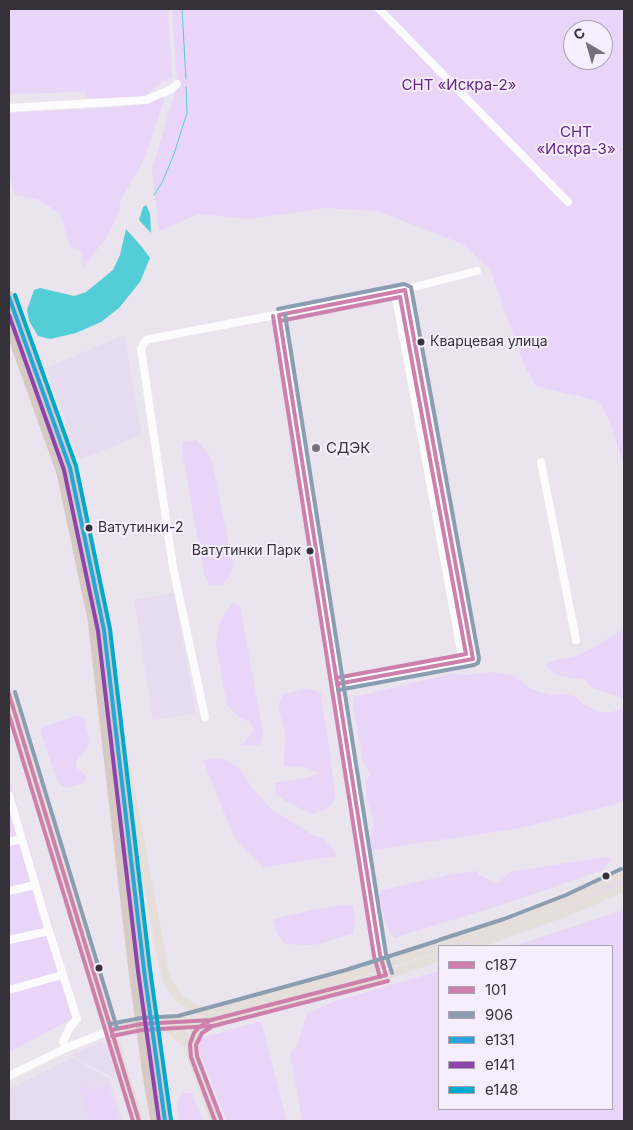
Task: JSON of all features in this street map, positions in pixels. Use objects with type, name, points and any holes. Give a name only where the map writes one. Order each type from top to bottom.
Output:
[{"type":"highway","points":[[9,297],[70,468],[104,630],[114,708],[139,970]]},
{"type":"highway","points":[[9,325],[62,473],[93,620],[153,1074],[156,1121]]},
{"type":"highway","points":[[153,1074],[166,1121]]},
{"type":"main road","points":[[9,694],[139,1121]]},
{"type":"main road","points":[[114,708],[166,975],[173,990],[188,1005],[214,1016]]},
{"type":"main road","points":[[446,945],[506,925],[568,901],[624,875]]},
{"type":"main road","points":[[475,945],[571,910],[624,887]]},
{"type":"main road","points":[[385,970],[438,948]]},
{"type":"main road","points":[[112,1030],[135,1024],[179,1022],[214,1016],[438,957]]},
{"type":"main road","points":[[191,1057],[190,1044],[194,1032],[214,1016]]},
{"type":"main road","points":[[179,1022],[215,1121]]},
{"type":"main road","points":[[152,1023],[172,1030],[178,1035],[191,1057]]},
{"type":"street","points":[[379,9],[568,202]]},
{"type":"street","points":[[9,108],[146,100],[172,89],[177,84]]},
{"type":"street","points":[[206,717],[173,567],[141,349],[144,343],[148,339],[405,290],[477,271]]},
{"type":"street","points":[[337,684],[473,659],[405,290]]},
{"type":"street","points":[[395,292],[463,661]]},
{"type":"street","points":[[278,315],[380,955],[385,970]]},
{"type":"street","points":[[541,462],[576,640]]},
{"type":"street","points":[[9,795],[62,975],[77,1019],[70,1027],[63,1042],[66,1048]]},
{"type":"street","points":[[9,842],[21,839]]},
{"type":"street","points":[[9,891],[35,885]]},
{"type":"street","points":[[9,940],[49,931]]},
{"type":"street","points":[[9,990],[62,975]]},
{"type":"street","points":[[9,1076],[66,1048],[112,1030]]},
{"type":"shaded area","points":[[124,335],[142,435],[79,460],[46,368]]},
{"type":"shaded area","points":[[174,593],[196,713],[153,720],[134,600]]},
{"type":"shaded area","points":[[100,1042],[109,1046],[119,1081],[71,1055]]},
{"type":"shaded area","points":[[72,1057],[110,1079],[123,1121],[9,1121],[9,1089]]},
{"type":"green space","points":[[9,9],[168,9],[172,78],[163,81],[149,93],[135,98],[86,98],[84,92],[9,94]]},
{"type":"green space","points":[[172,9],[624,9],[624,465],[609,420],[599,401],[536,386],[523,363],[491,271],[463,244],[377,211],[325,208],[249,219],[199,214],[159,231],[152,170],[177,85]]},
{"type":"green space","points":[[164,95],[146,155],[120,201],[120,209],[116,219],[107,237],[83,267],[82,250],[70,247],[60,213],[39,200],[15,195],[9,174],[9,113],[119,107],[144,103]]},
{"type":"green space","points":[[197,440],[211,458],[233,565],[229,577],[222,585],[210,585],[204,575],[182,451],[183,442]]},
{"type":"green space","points":[[232,603],[240,606],[263,733],[260,745],[241,746],[254,729],[249,721],[244,720],[227,705],[216,643],[219,624]]},
{"type":"green space","points":[[620,631],[624,631],[624,701],[621,697],[592,688],[585,679],[556,675],[545,665],[556,660],[576,656]]},
{"type":"green space","points":[[491,672],[515,676],[531,689],[552,695],[574,696],[583,704],[599,712],[612,712],[624,707],[624,802],[521,828],[367,851],[374,822],[366,796],[366,782],[370,774],[363,762],[353,707],[354,697],[450,674],[470,675]]},
{"type":"green space","points":[[309,688],[321,693],[335,799],[327,809],[312,814],[285,801],[276,794],[275,783],[309,777],[320,773],[305,767],[284,766],[285,732],[278,706],[283,694]]},
{"type":"green space","points":[[78,715],[85,719],[89,741],[87,748],[77,759],[76,767],[87,777],[83,783],[69,788],[62,786],[57,780],[40,730],[43,727]]},
{"type":"green space","points":[[222,758],[239,768],[250,785],[270,808],[313,835],[322,838],[330,845],[337,856],[264,867],[234,837],[203,760]]},
{"type":"green space","points":[[9,778],[79,1015],[9,1052]]},
{"type":"green space","points":[[605,857],[612,858],[603,870],[507,903],[394,938],[386,924],[379,896],[382,890],[453,874],[477,871],[478,874],[497,884],[510,872]]},
{"type":"green space","points":[[624,878],[624,882],[571,907],[465,945],[453,945]]},
{"type":"green space","points":[[352,904],[355,919],[353,934],[314,945],[285,944],[277,934],[273,919],[317,909]]},
{"type":"green space","points":[[624,910],[624,1121],[302,1121],[290,1053],[297,1046],[307,1013],[336,1001],[438,971],[438,1110],[613,1110],[613,945],[517,945]]},
{"type":"green space","points":[[261,1021],[287,1121],[227,1121],[195,1040]]},
{"type":"green space","points":[[108,1084],[119,1121],[89,1121],[79,1086],[94,1090]]},
{"type":"green space","points":[[184,1093],[192,1093],[203,1121],[180,1121],[177,1105],[179,1098]]},
{"type":"water","points":[[146,205],[150,213],[151,233],[139,220],[143,207]]},
{"type":"water","points":[[126,229],[150,258],[140,282],[119,308],[101,322],[76,333],[50,339],[38,336],[29,321],[27,310],[34,290],[40,288],[74,296],[86,292],[113,270],[120,255]]},
{"type":"waterway","points":[[182,9],[186,79]]},
{"type":"waterway","points":[[154,195],[162,183],[174,154],[187,113],[186,87]]},
{"type":"transit line","name":"906","points":[[278,309],[404,284],[411,287],[479,658],[478,663],[474,665],[338,690]]},
{"type":"transit line","name":"с187","points":[[279,315],[405,290],[473,659],[337,684]]},
{"type":"transit line","name":"е148","points":[[15,295],[76,466],[110,629],[150,969],[171,1120]]},
{"type":"transit line","name":"е131","points":[[9,297],[70,468],[104,630],[144,970],[165,1121]]},
{"type":"transit line","name":"101","points":[[280,321],[400,297],[466,654],[336,678]]},
{"type":"transit line","name":"906","points":[[285,314],[386,954],[392,973]]},
{"type":"transit line","name":"е141","points":[[9,315],[64,470],[98,631],[138,971],[159,1121]]},
{"type":"transit line","name":"с187","points":[[279,315],[380,955],[386,975]]},
{"type":"transit line","name":"101","points":[[273,316],[374,956],[380,977]]},
{"type":"transit line","name":"906","points":[[15,692],[117,1028]]},
{"type":"transit line","name":"с187","points":[[9,694],[139,1121]]},
{"type":"transit line","name":"101","points":[[9,715],[133,1121]]},
{"type":"transit line","name":"906","points":[[439,940],[504,919],[566,895],[621,869]]},
{"type":"transit line","name":"906","points":[[110,1024],[141,1018],[178,1016],[346,970],[437,941]]},
{"type":"transit line","name":"с187","points":[[215,1121],[191,1057],[190,1044],[198,1028],[211,1020],[386,975]]},
{"type":"transit line","name":"101","points":[[221,1119],[197,1056],[196,1045],[202,1033],[213,1026],[388,981]]},
{"type":"transit line","name":"с187","points":[[111,1030],[141,1024],[212,1020]]},
{"type":"transit line","name":"101","points":[[112,1036],[142,1030],[212,1026]]},
{"type":"place","name":"Кварцевая улица","points":[[421,342]]},
{"type":"place","name":"СДЭК","points":[[316,448]]},
{"type":"place","name":"Ватутинки-2","points":[[89,528]]},
{"type":"place","name":"Ватутинки Парк","points":[[310,551]]},
{"type":"park label","name":"СНТ «Искра-2»","points":[[459,85]]},
{"type":"park label","name":"СНТ «Искра-3»","points":[[576,140]]}]
